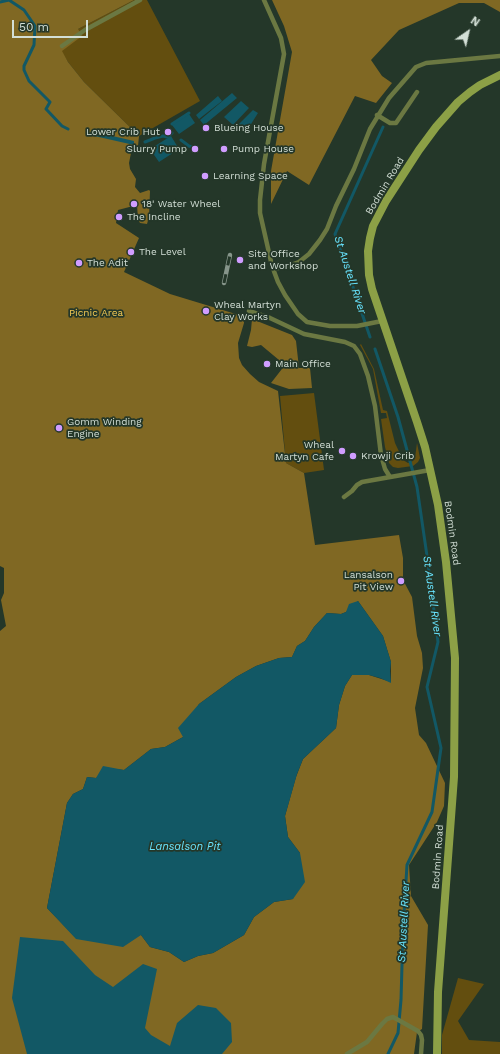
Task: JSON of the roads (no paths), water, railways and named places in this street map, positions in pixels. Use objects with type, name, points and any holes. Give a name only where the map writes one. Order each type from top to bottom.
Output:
[{"type":"main road","name":"Bodmin Road","points":[[437,1054],[438,992],[454,777],[455,658],[444,539],[426,471],[417,422],[372,290],[368,262],[370,238],[378,214],[419,150],[448,113],[470,92],[500,75]]},
{"type":"lane","points":[[62,46],[85,30],[140,0]]},
{"type":"lane","points":[[264,0],[281,38],[284,54],[264,164],[260,200],[260,213],[273,269],[285,295],[298,314],[307,322],[330,326],[357,326],[382,321]]},
{"type":"lane","points":[[273,269],[298,262],[309,254],[320,240],[327,230],[336,206],[354,169],[377,115],[389,98],[416,67],[426,63],[500,56]]},
{"type":"lane","points":[[377,115],[390,123],[396,123],[417,92]]},
{"type":"lane","points":[[250,311],[270,318],[304,334],[345,342],[354,346],[360,354],[368,376],[375,406],[381,455],[385,470],[390,477]]},
{"type":"lane","points":[[344,497],[362,482],[426,471]]},
{"type":"lane","points":[[347,1054],[367,1042],[387,1020],[394,1017],[418,1031],[421,1035],[421,1054]]},
{"type":"water","points":[[232,93],[237,98],[204,125],[200,120]]},
{"type":"water","points":[[218,96],[222,101],[199,119],[196,115]]},
{"type":"water","points":[[241,101],[249,108],[233,125],[224,117]]},
{"type":"water","points":[[253,110],[258,113],[246,132],[237,126]]},
{"type":"water","points":[[189,114],[195,123],[179,134],[172,125]]},
{"type":"water","points":[[91,131],[134,141],[134,145],[90,135]]},
{"type":"water","points":[[171,136],[179,149],[159,162],[150,149]]},
{"type":"water","name":"Lansalson Pit","points":[[358,601],[383,636],[391,662],[391,683],[369,675],[352,675],[345,686],[339,705],[336,728],[303,759],[297,774],[285,816],[288,837],[300,853],[305,882],[293,899],[274,902],[254,917],[244,935],[213,953],[198,956],[184,962],[169,952],[150,947],[141,935],[123,947],[76,939],[47,908],[67,803],[73,794],[83,789],[87,777],[96,778],[103,766],[124,770],[151,749],[165,747],[183,737],[178,728],[199,704],[236,677],[256,666],[279,658],[292,657],[297,646],[305,641],[314,627],[327,613],[341,614],[346,612],[349,604]]},
{"type":"water","points":[[20,937],[63,941],[95,975],[113,987],[143,964],[157,969],[145,1028],[151,1035],[170,1046],[177,1023],[198,1005],[216,1008],[231,1023],[232,1042],[222,1054],[27,1054],[12,998]]},
{"type":"waterway","points":[[0,2],[9,0],[24,10],[35,26],[34,45],[24,66],[24,70],[29,81],[50,102],[46,109],[62,126],[68,129]]},
{"type":"waterway","points":[[172,124],[189,113]]},
{"type":"waterway","name":"St Austell River","points":[[370,337],[335,234],[383,127]]},
{"type":"waterway","points":[[145,142],[163,136],[167,137],[172,133],[169,129]]},
{"type":"waterway","points":[[181,140],[189,146],[195,148]]},
{"type":"waterway","name":"St Austell River","points":[[375,349],[398,417],[417,487],[438,642],[427,687],[441,748],[432,812],[407,865],[401,1000],[398,1033],[388,1054]]},
{"type":"railway","points":[[224,283],[230,255]]},
{"type":"place","name":"Blueing House","points":[[206,128]]},
{"type":"place","name":"Lower Crib Hut","points":[[168,132]]},
{"type":"place","name":"Slurry Pump","points":[[195,149]]},
{"type":"place","name":"Pump House","points":[[224,149]]},
{"type":"place","name":"Learning Space","points":[[205,176]]},
{"type":"place","name":"18' Water Wheel","points":[[134,204]]},
{"type":"place","name":"The Incline","points":[[119,217]]},
{"type":"place","name":"The Level","points":[[131,252]]},
{"type":"place","name":"Site Office and Workshop","points":[[240,260]]},
{"type":"place","name":"The Adit","points":[[79,263]]},
{"type":"place","name":"Wheal Martyn Clay Works","points":[[206,311]]},
{"type":"place","name":"Main Office","points":[[267,364]]},
{"type":"place","name":"Gomm Winding Engine","points":[[59,428]]},
{"type":"place","name":"Wheal Martyn Cafe","points":[[342,451]]},
{"type":"place","name":"Krowji Crib","points":[[353,456]]},
{"type":"place","name":"Lansalson Pit View","points":[[401,581]]},
{"type":"park label","name":"Picnic Area","points":[[96,313]]}]
